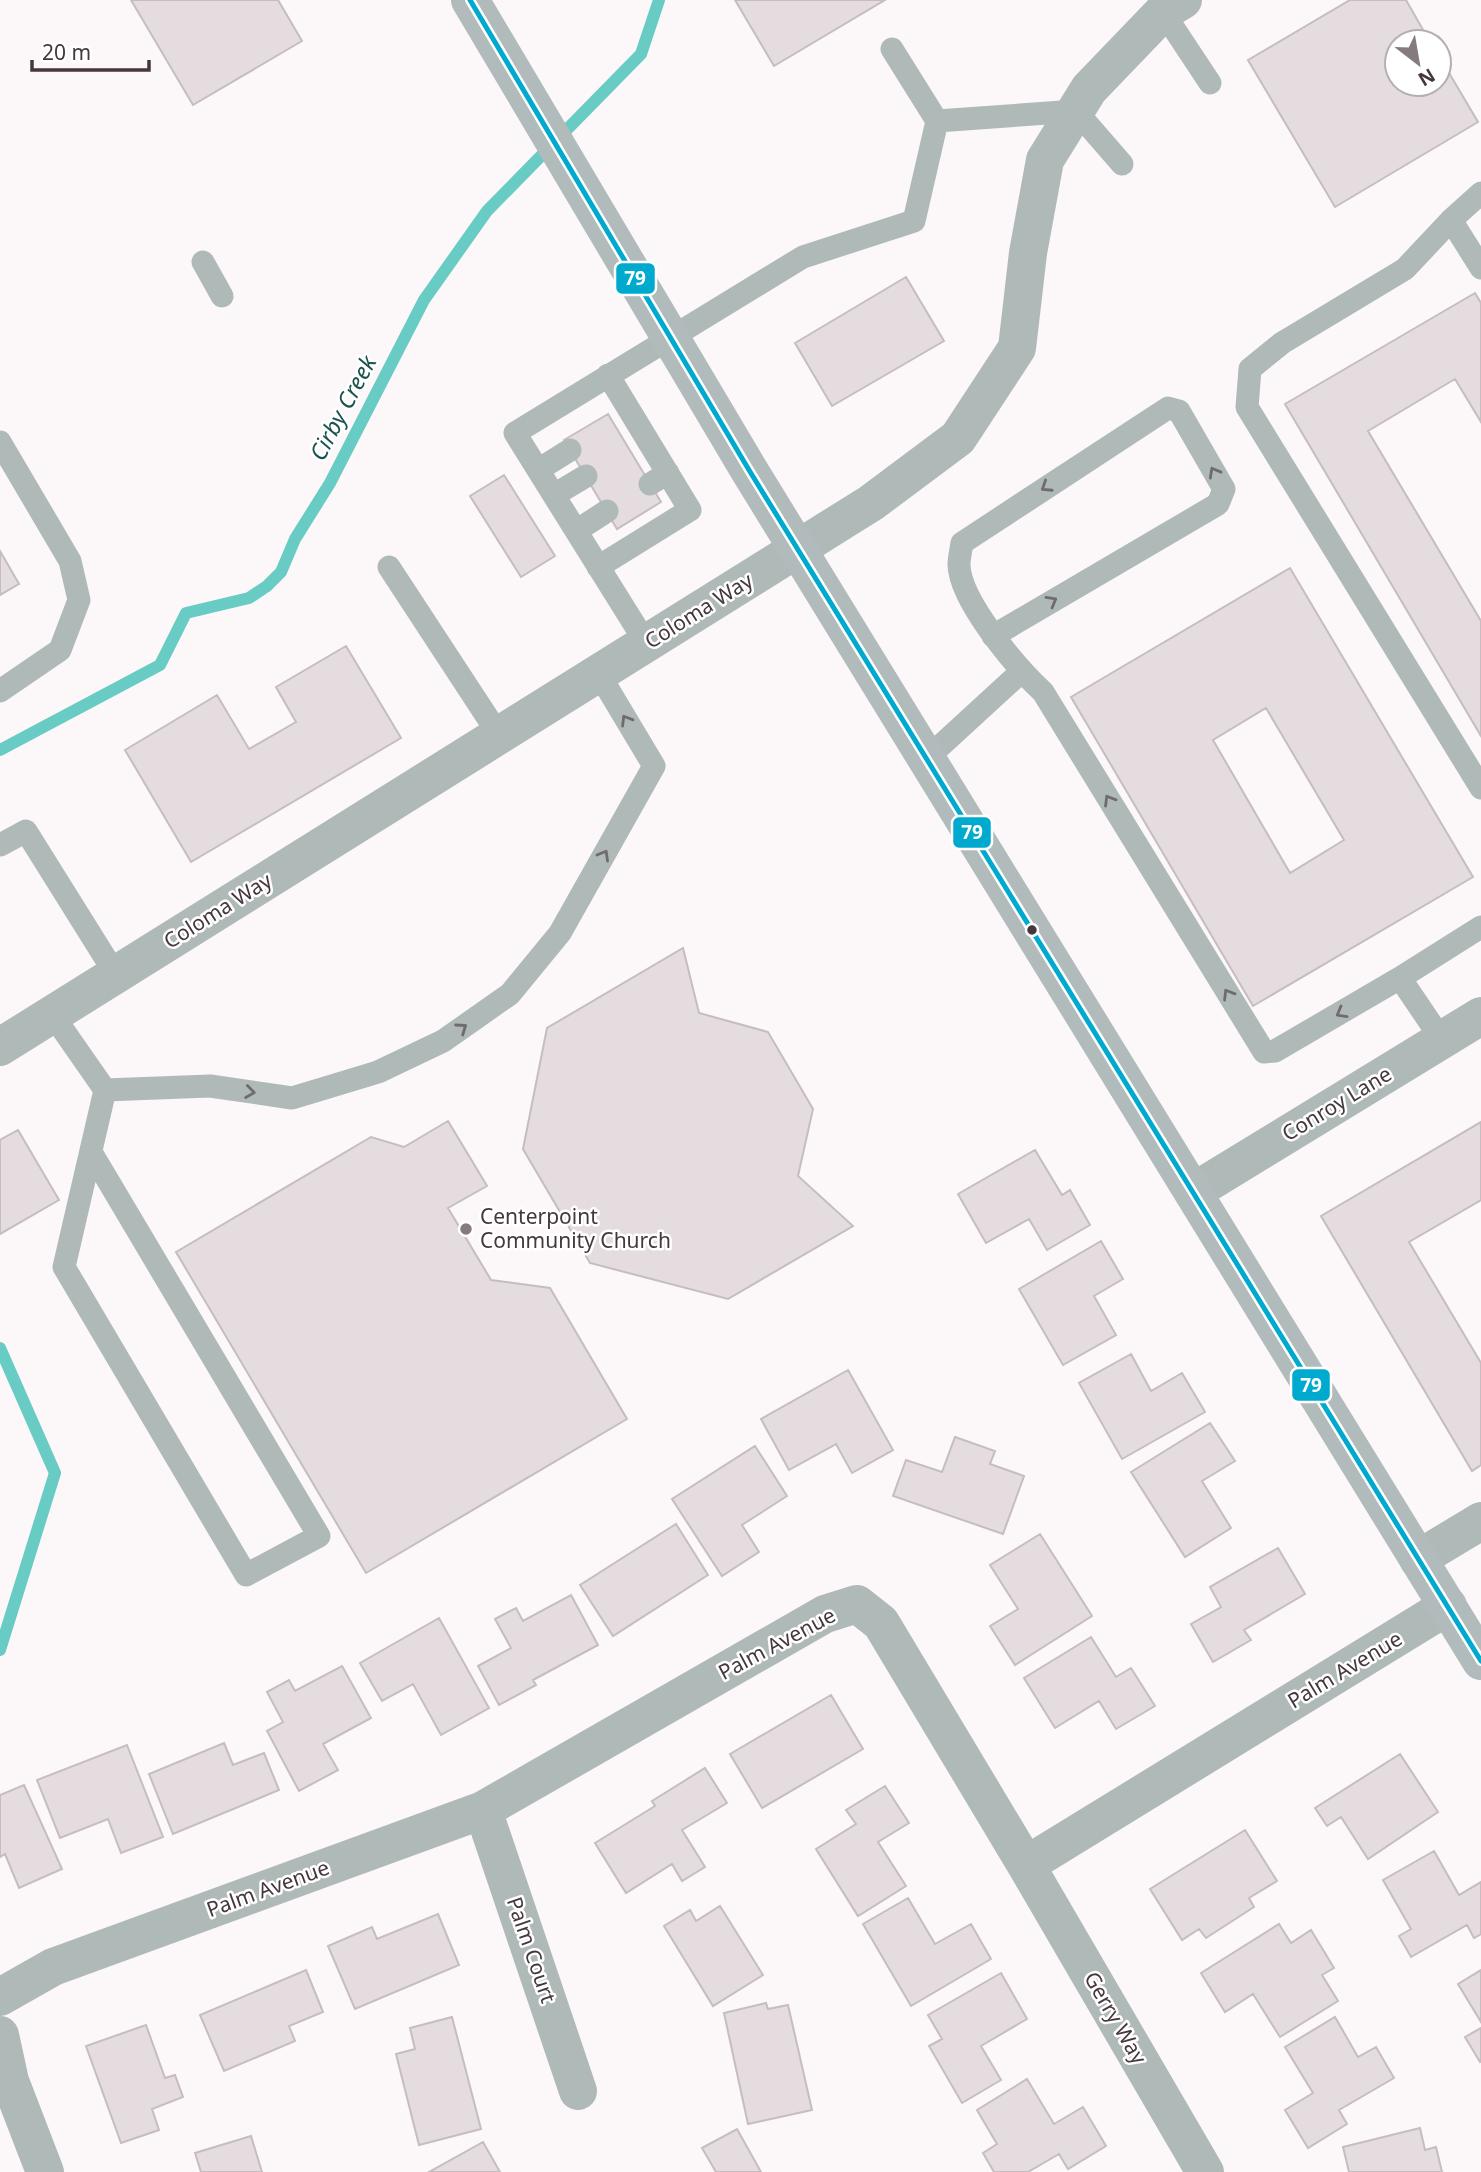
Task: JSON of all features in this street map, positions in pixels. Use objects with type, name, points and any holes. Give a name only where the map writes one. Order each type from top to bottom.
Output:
[{"type":"main road","points":[[470,0],[925,760],[1481,1661]]},
{"type":"street","name":"Coloma Way","points":[[0,1047],[887,493],[958,438],[1017,348],[1028,253],[1045,160],[1089,89],[1173,6]]},
{"type":"street","name":"Conroy Lane","points":[[1193,1192],[1481,1016]]},
{"type":"street","points":[[1418,1559],[1481,1521]]},
{"type":"street","name":"Palm Avenue","points":[[0,1997],[53,1967],[483,1810],[825,1614],[857,1604],[881,1623],[1026,1865],[1448,1606]]},
{"type":"street","name":"Palm Court","points":[[483,1810],[578,2091]]},
{"type":"street","name":"Gerry Way","points":[[1026,1865],[1205,2172]]},
{"type":"street","points":[[0,2035],[10,2081],[45,2172]]},
{"type":"lane","points":[[1173,6],[1210,83]]},
{"type":"lane","points":[[646,643],[515,433],[803,257],[914,222],[937,121],[892,49]]},
{"type":"lane","points":[[937,121],[1076,111],[1122,164]]},
{"type":"lane","points":[[1481,193],[1451,219],[1405,268],[1282,343],[1250,369],[1247,407],[1481,788]]},
{"type":"lane","points":[[1451,219],[1481,268]]},
{"type":"lane","points":[[203,262],[222,296]]},
{"type":"lane","points":[[598,567],[690,510],[659,478],[622,419],[608,375]]},
{"type":"lane","points":[[993,636],[1218,504],[1224,489],[1180,411],[1168,408],[962,543],[959,566],[965,586],[993,636],[1021,672],[1043,692],[1264,1052],[1275,1051],[1481,927]]},
{"type":"lane","points":[[0,442],[70,561],[79,600],[60,650],[0,691]]},
{"type":"lane","points":[[538,470],[570,450]]},
{"type":"lane","points":[[554,495],[586,476]]},
{"type":"lane","points":[[576,531],[607,511]]},
{"type":"lane","points":[[389,567],[499,735]]},
{"type":"lane","points":[[925,760],[1021,672]]},
{"type":"lane","points":[[105,1090],[210,1086],[292,1098],[378,1072],[443,1041],[510,994],[560,933],[654,765],[599,674]]},
{"type":"lane","points":[[0,845],[26,831],[116,975]]},
{"type":"lane","points":[[1400,978],[1442,1040]]},
{"type":"lane","points":[[52,1014],[105,1090],[64,1267],[246,1575],[319,1536],[91,1152]]},
{"type":"building","points":[[131,0],[278,0],[302,41],[193,105]]},
{"type":"building","points":[[735,0],[885,0],[774,66]]},
{"type":"building","points":[[1350,0],[1406,0],[1422,28],[1383,28],[1383,98],[1453,98],[1453,80],[1478,122],[1335,207],[1248,60]]},
{"type":"building","points":[[906,277],[944,341],[832,406],[795,343]]},
{"type":"building","points":[[1475,293],[1481,303],[1481,422],[1455,379],[1368,431],[1481,621],[1481,736],[1285,404]]},
{"type":"building","points":[[608,414],[661,502],[617,529],[564,440]]},
{"type":"building","points":[[504,475],[555,556],[521,577],[470,496]]},
{"type":"building","points":[[0,551],[19,584],[0,595]]},
{"type":"building","points":[[1290,568],[1473,877],[1253,1006],[1071,697]],"holes":[[[1266,708],[1344,840],[1290,873],[1213,740]]]},
{"type":"building","points":[[346,646],[401,738],[191,862],[125,750],[217,695],[249,749],[296,722],[276,687]]},
{"type":"building","points":[[683,948],[699,1013],[768,1032],[813,1109],[798,1176],[853,1226],[728,1299],[590,1263],[523,1149],[547,1028]]},
{"type":"building","points":[[448,1121],[487,1186],[448,1208],[491,1280],[550,1288],[627,1419],[366,1573],[176,1252],[371,1137],[404,1147]]},
{"type":"building","points":[[1481,1122],[1481,1200],[1409,1242],[1481,1363],[1481,1465],[1472,1471],[1321,1216]]},
{"type":"building","points":[[18,1130],[59,1200],[0,1234],[0,1140]]},
{"type":"building","points":[[1035,1150],[1062,1195],[1070,1190],[1090,1225],[1047,1250],[1029,1219],[986,1243],[958,1194]]},
{"type":"building","points":[[1101,1241],[1123,1279],[1094,1296],[1116,1335],[1063,1365],[1019,1289]]},
{"type":"building","points":[[1131,1354],[1151,1391],[1182,1373],[1205,1412],[1122,1459],[1079,1383]]},
{"type":"building","points":[[848,1370],[893,1450],[852,1473],[836,1444],[789,1470],[761,1419]]},
{"type":"building","points":[[1210,1423],[1235,1461],[1202,1481],[1231,1528],[1185,1557],[1131,1472]]},
{"type":"building","points":[[955,1437],[995,1451],[990,1464],[1024,1476],[1003,1534],[893,1496],[906,1460],[942,1472]]},
{"type":"building","points":[[755,1446],[787,1496],[742,1525],[759,1552],[722,1576],[672,1499]]},
{"type":"building","points":[[676,1524],[708,1575],[613,1636],[580,1585]]},
{"type":"building","points":[[1040,1534],[1092,1616],[1015,1665],[990,1626],[1018,1609],[990,1565]]},
{"type":"building","points":[[1278,1548],[1305,1594],[1244,1630],[1251,1640],[1213,1662],[1191,1624],[1221,1607],[1210,1587]]},
{"type":"building","points":[[571,1595],[598,1645],[533,1680],[536,1685],[499,1705],[478,1666],[511,1648],[495,1619],[516,1608],[523,1621]]},
{"type":"building","points":[[439,1618],[489,1708],[441,1735],[413,1684],[382,1701],[360,1663]]},
{"type":"building","points":[[1091,1637],[1116,1677],[1131,1668],[1155,1706],[1116,1729],[1099,1701],[1055,1728],[1024,1678]]},
{"type":"building","points":[[342,1666],[371,1718],[323,1744],[338,1770],[299,1791],[267,1731],[283,1722],[267,1692],[289,1680],[295,1691]]},
{"type":"building","points":[[831,1695],[863,1749],[762,1808],[730,1754]]},
{"type":"building","points":[[224,1743],[233,1765],[264,1753],[279,1790],[173,1834],[149,1774]]},
{"type":"building","points":[[127,1745],[163,1837],[121,1853],[108,1819],[60,1838],[37,1780]]},
{"type":"building","points":[[1400,1754],[1438,1812],[1368,1859],[1341,1817],[1327,1826],[1315,1808]]},
{"type":"building","points":[[705,1768],[727,1803],[682,1830],[705,1867],[682,1881],[672,1864],[626,1893],[595,1843],[655,1806],[652,1801]]},
{"type":"building","points":[[24,1785],[62,1869],[19,1888],[5,1854],[0,1857],[0,1795]]},
{"type":"building","points":[[885,1786],[909,1823],[878,1842],[906,1886],[858,1916],[816,1849],[856,1824],[846,1810]]},
{"type":"building","points":[[1245,1830],[1277,1881],[1249,1898],[1254,1907],[1206,1938],[1199,1929],[1182,1940],[1150,1889]]},
{"type":"building","points":[[1434,1851],[1459,1895],[1481,1882],[1481,1934],[1474,1938],[1467,1925],[1411,1957],[1399,1936],[1411,1929],[1383,1880]]},
{"type":"building","points":[[908,1898],[935,1944],[971,1924],[991,1959],[911,2006],[863,1924]]},
{"type":"building","points":[[720,1906],[763,1975],[713,2006],[664,1926],[690,1910],[696,1921]]},
{"type":"building","points":[[438,1914],[459,1965],[355,2009],[328,1946],[372,1927],[377,1939]]},
{"type":"building","points":[[1279,1924],[1291,1943],[1311,1930],[1334,1968],[1322,1975],[1338,2001],[1280,2037],[1253,1994],[1225,2012],[1201,1973]]},
{"type":"building","points":[[306,1970],[323,2012],[289,2026],[295,2041],[224,2071],[200,2015]]},
{"type":"building","points":[[1481,1970],[1481,2022],[1458,1984]]},
{"type":"building","points":[[1001,1973],[1027,2019],[981,2046],[1001,2080],[962,2103],[929,2046],[942,2039],[928,2015]]},
{"type":"building","points":[[766,2003],[768,2009],[788,2005],[812,2110],[748,2124],[724,2013]]},
{"type":"building","points":[[452,2017],[481,2129],[419,2145],[396,2054],[415,2049],[410,2028]]},
{"type":"building","points":[[1335,2017],[1358,2057],[1376,2047],[1394,2078],[1339,2110],[1347,2124],[1308,2148],[1285,2110],[1313,2093],[1285,2047]]},
{"type":"building","points":[[146,2025],[165,2078],[175,2075],[183,2097],[152,2109],[159,2130],[121,2143],[86,2046]]},
{"type":"building","points":[[1481,2028],[1481,2061],[1480,2062],[1465,2037]]},
{"type":"building","points":[[1027,2079],[1054,2124],[1083,2107],[1106,2146],[1068,2169],[1059,2154],[1028,2172],[994,2172],[983,2153],[997,2144],[977,2110]]},
{"type":"building","points":[[1420,2128],[1425,2150],[1436,2147],[1442,2172],[1349,2172],[1343,2147]]},
{"type":"building","points":[[737,2129],[761,2172],[716,2172],[702,2148]]},
{"type":"building","points":[[251,2136],[262,2172],[201,2172],[195,2153]]},
{"type":"building","points":[[483,2142],[500,2172],[429,2172]]},
{"type":"waterway","name":"Cirby Creek","points":[[0,750],[160,665],[186,613],[249,598],[281,572],[295,539],[330,483],[424,300],[487,211],[641,54],[659,0]]},
{"type":"waterway","name":"Cirby Creek","points":[[0,1348],[55,1473],[0,1650]]},
{"type":"transit line","name":"79","points":[[470,0],[749,470],[1481,1661]]},
{"type":"place","name":"Centerpoint Community Church","points":[[466,1229]]}]
